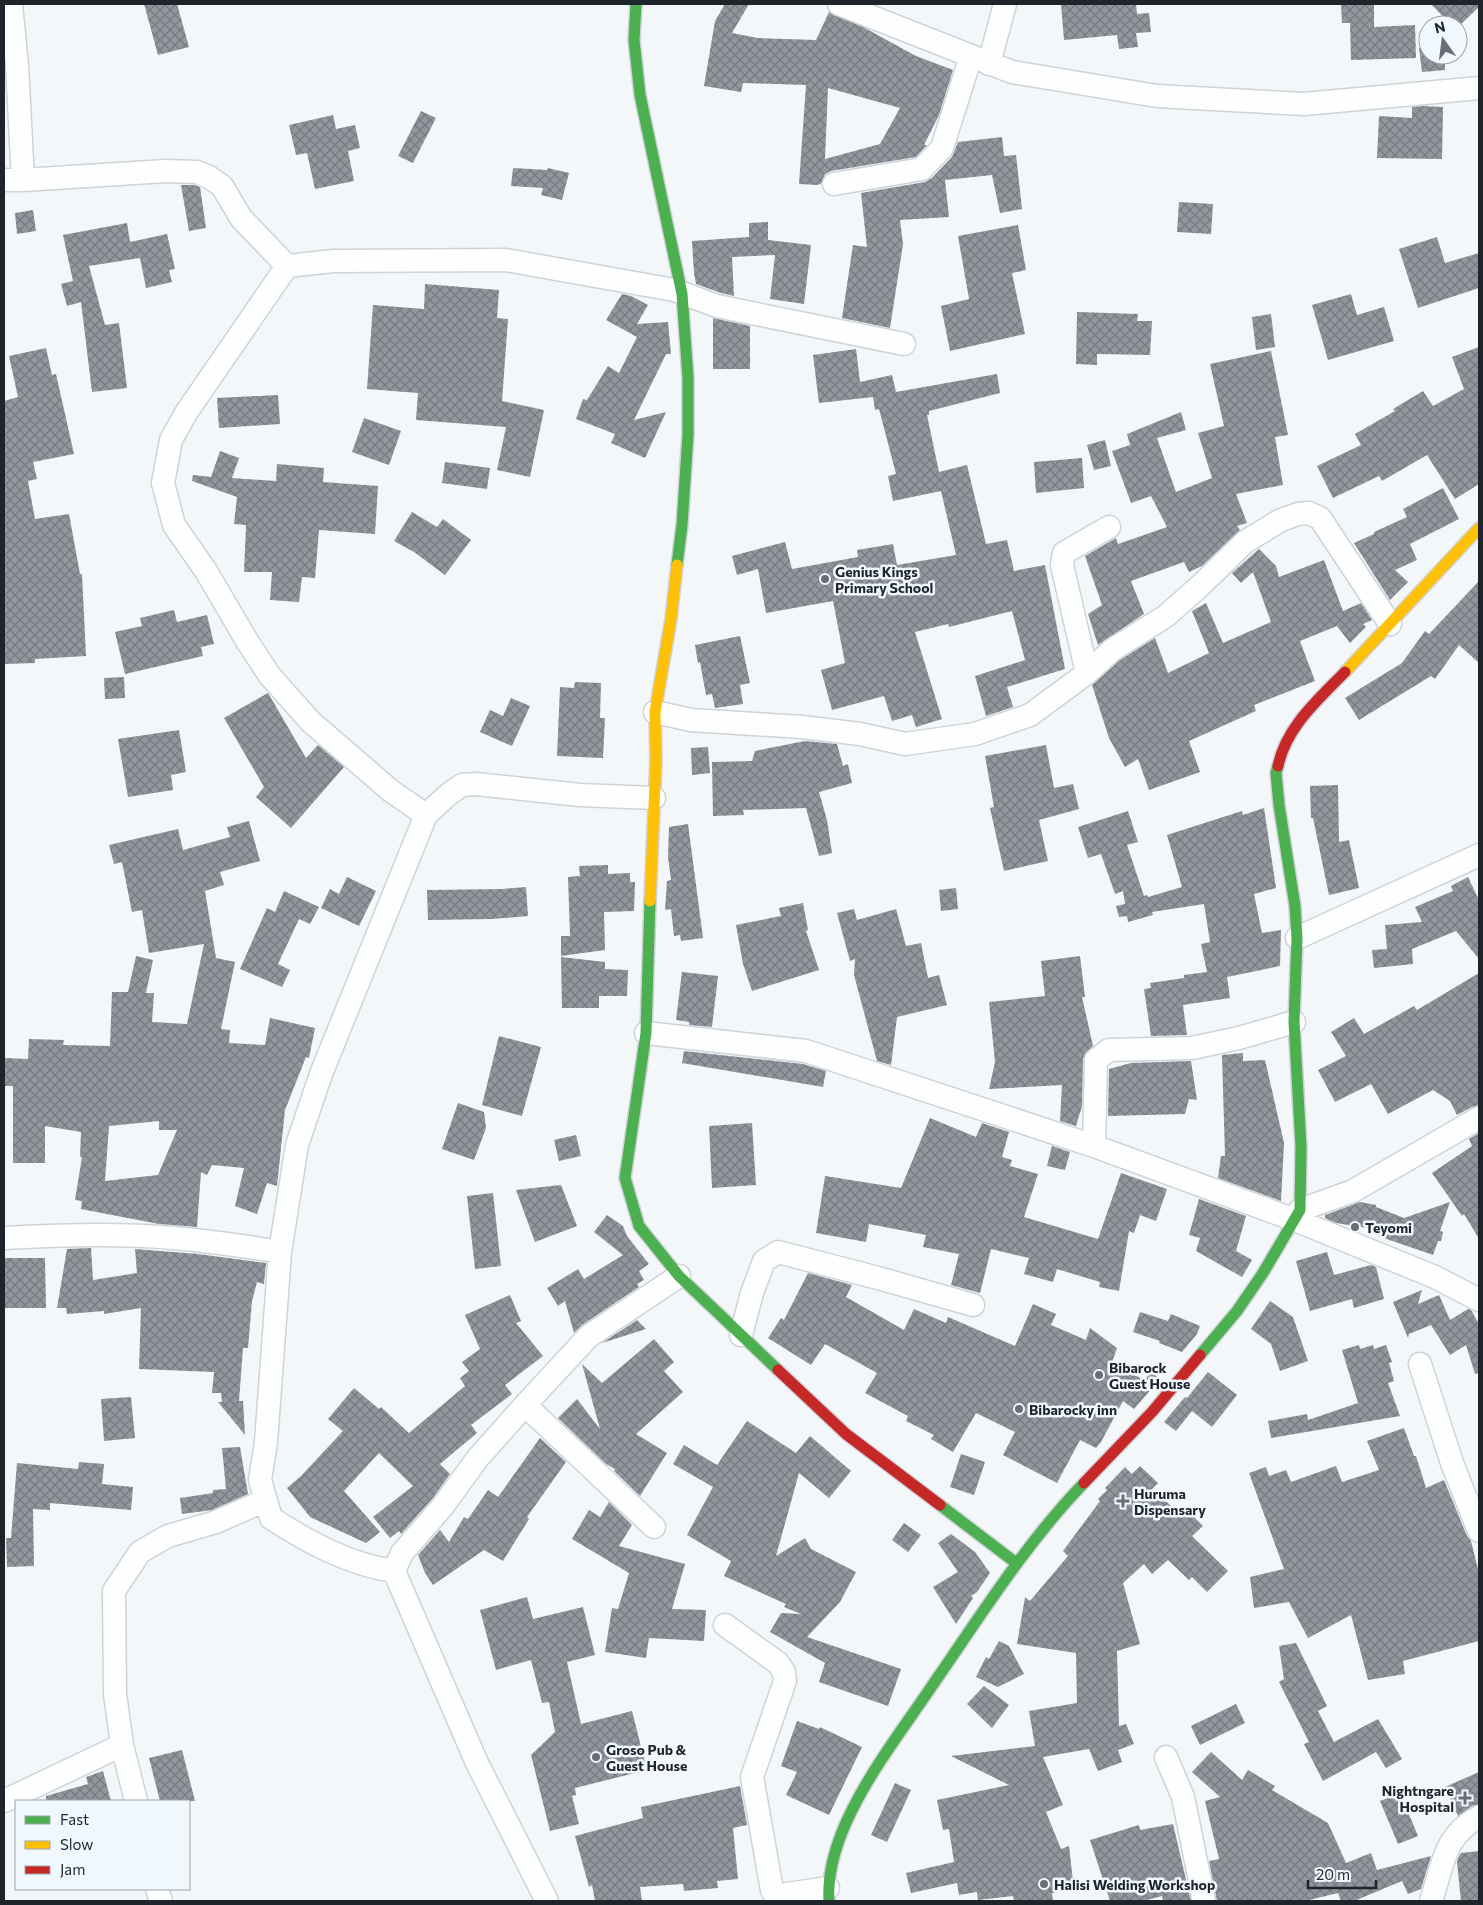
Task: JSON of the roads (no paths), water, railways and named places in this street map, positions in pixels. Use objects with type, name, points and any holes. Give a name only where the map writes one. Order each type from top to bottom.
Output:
[{"type":"street","points":[[11,4],[18,65],[13,180],[197,172],[209,177],[222,186],[241,218],[287,266]]},
{"type":"street","points":[[636,4],[634,40],[640,95],[682,294],[688,378],[688,435],[682,525],[670,619],[655,712],[656,760],[646,1033],[625,1178],[639,1226],[680,1276],[846,1434],[1016,1563]]},
{"type":"street","points":[[838,4],[1012,72],[1156,96],[1304,104],[1479,88]]},
{"type":"street","points":[[834,184],[922,169],[942,148],[1005,4]]},
{"type":"street","points":[[426,815],[391,791],[311,722],[270,676],[206,571],[174,525],[163,482],[171,440],[192,405],[287,266],[334,261],[506,260],[674,290],[717,306],[904,344]]},
{"type":"street","points":[[655,712],[691,720],[802,727],[860,734],[905,744],[975,734],[1030,715],[1087,673],[1112,650],[1166,616],[1245,542],[1281,520],[1298,514],[1308,513],[1320,518],[1390,624]]},
{"type":"street","points":[[1087,673],[1062,565],[1064,553],[1108,527]]},
{"type":"street","points":[[725,1625],[778,1663],[784,1672],[785,1681],[752,1777],[772,1890],[774,1894],[780,1895],[828,1894],[835,1851],[856,1802],[878,1766],[1016,1563],[1081,1486],[1152,1412],[1193,1365],[1236,1311],[1263,1273],[1298,1215],[1301,1147],[1294,1022],[1297,938],[1295,906],[1279,805],[1276,773],[1281,750],[1296,724],[1479,528]]},
{"type":"street","points":[[394,1571],[372,1568],[308,1541],[272,1518],[260,1480],[266,1442],[280,1252],[297,1145],[306,1116],[363,967],[426,815],[448,794],[462,785],[509,787],[580,795],[654,798]]},
{"type":"street","points":[[1297,938],[1479,855]]},
{"type":"street","points":[[1094,1146],[1096,1060],[1109,1050],[1192,1048],[1239,1038],[1294,1022]]},
{"type":"street","points":[[646,1033],[806,1051],[1298,1215],[1435,1277],[1479,1300]]},
{"type":"street","points":[[1298,1215],[1353,1191],[1479,1118]]},
{"type":"street","points":[[4,1238],[100,1236],[171,1238],[280,1252]]},
{"type":"street","points":[[741,1335],[752,1293],[764,1261],[778,1252],[974,1305]]},
{"type":"street","points":[[547,1901],[477,1763],[394,1571],[402,1553],[443,1506],[478,1459],[589,1336],[680,1276]]},
{"type":"street","points":[[1420,1364],[1452,1463],[1479,1532]]},
{"type":"street","points":[[525,1405],[654,1527]]},
{"type":"street","points":[[136,1800],[122,1745],[115,1694],[114,1591],[140,1552],[168,1536],[216,1522],[266,1500]]},
{"type":"street","points":[[4,1801],[122,1745]]},
{"type":"street","points":[[1166,1756],[1183,1797],[1204,1901]]},
{"type":"street","points":[[1431,1901],[1442,1862],[1452,1840],[1471,1821],[1479,1817]]},
{"type":"place","name":"Genius Kings Primary School","points":[[825,579]]},
{"type":"place","name":"Teyomi","points":[[1355,1227]]},
{"type":"place","name":"Bibarock Guest House","points":[[1099,1375]]},
{"type":"place","name":"Bibarocky inn","points":[[1019,1409]]},
{"type":"place","name":"Huruma Dispensary","points":[[1123,1501]]},
{"type":"place","name":"Groso Pub & Guest House","points":[[596,1757]]},
{"type":"place","name":"Nightngare Hospital","points":[[1465,1798]]},
{"type":"place","name":"Halisi Welding Workshop","points":[[1044,1884]]}]
